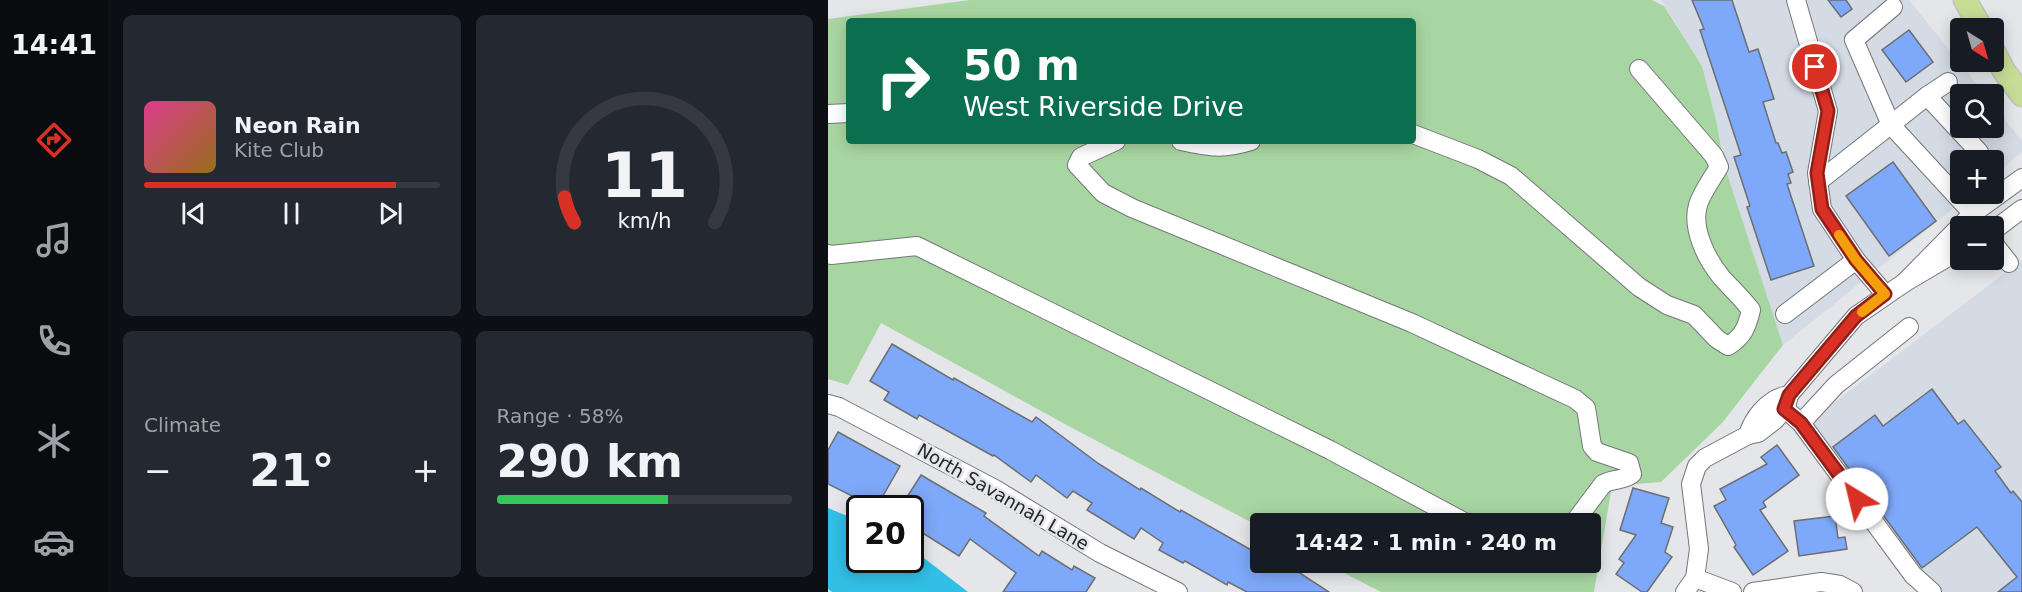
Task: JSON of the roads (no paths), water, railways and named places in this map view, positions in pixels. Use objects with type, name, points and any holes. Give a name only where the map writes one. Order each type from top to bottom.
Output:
[{"type":"main road","points":[[1965,0],[1975,18]]},
{"type":"main road","points":[[2004,71],[2022,95]]},
{"type":"street","points":[[1796,0],[1828,111],[1817,173],[1822,209],[1856,260],[1885,294]]},
{"type":"street","points":[[1893,7],[1854,40],[1891,125],[1973,214]]},
{"type":"street","points":[[1416,135],[1479,159],[1511,176],[1639,287],[1667,305],[1694,315],[1717,339],[1728,346],[1738,340],[1747,327],[1751,310],[1722,278],[1703,251],[1697,224],[1698,206],[1719,167],[1714,156],[1639,69]]},
{"type":"street","points":[[1818,182],[1948,82]]},
{"type":"street","points":[[1927,96],[1977,150]]},
{"type":"street","points":[[828,114],[846,113]]},
{"type":"street","points":[[1109,144],[1081,157],[1077,165],[1103,194],[1412,323],[1575,399],[1586,408],[1592,446],[1596,452],[1629,463],[1632,474],[1627,478],[1610,480],[1604,484],[1582,513]]},
{"type":"street","points":[[1195,144],[1232,147],[1242,144]]},
{"type":"street","points":[[1904,283],[1973,214],[2022,178]]},
{"type":"street","points":[[2004,222],[2022,208]]},
{"type":"street","points":[[828,254],[917,246],[1330,450],[1447,513]]},
{"type":"street","points":[[1732,592],[1690,585],[1699,549],[1691,484],[1697,466],[1705,458],[1748,435],[1758,433],[1775,420],[1783,401],[1856,316],[1885,294],[1950,256]]},
{"type":"street","points":[[2004,257],[2009,263]]},
{"type":"street","points":[[1785,314],[1856,260]]},
{"type":"street","points":[[1801,423],[1836,385],[1909,327]]},
{"type":"street","points":[[1783,401],[1913,575],[1932,592]]},
{"type":"street","name":"North Savannah Lane","points":[[828,404],[839,407],[995,489],[1100,553],[1178,592]]},
{"type":"street","points":[[1753,592],[1821,582],[1840,585],[1852,592]]},
{"type":"water","points":[[828,508],[846,516],[846,573],[924,573],[924,558],[968,592],[832,592],[828,589]]}]
